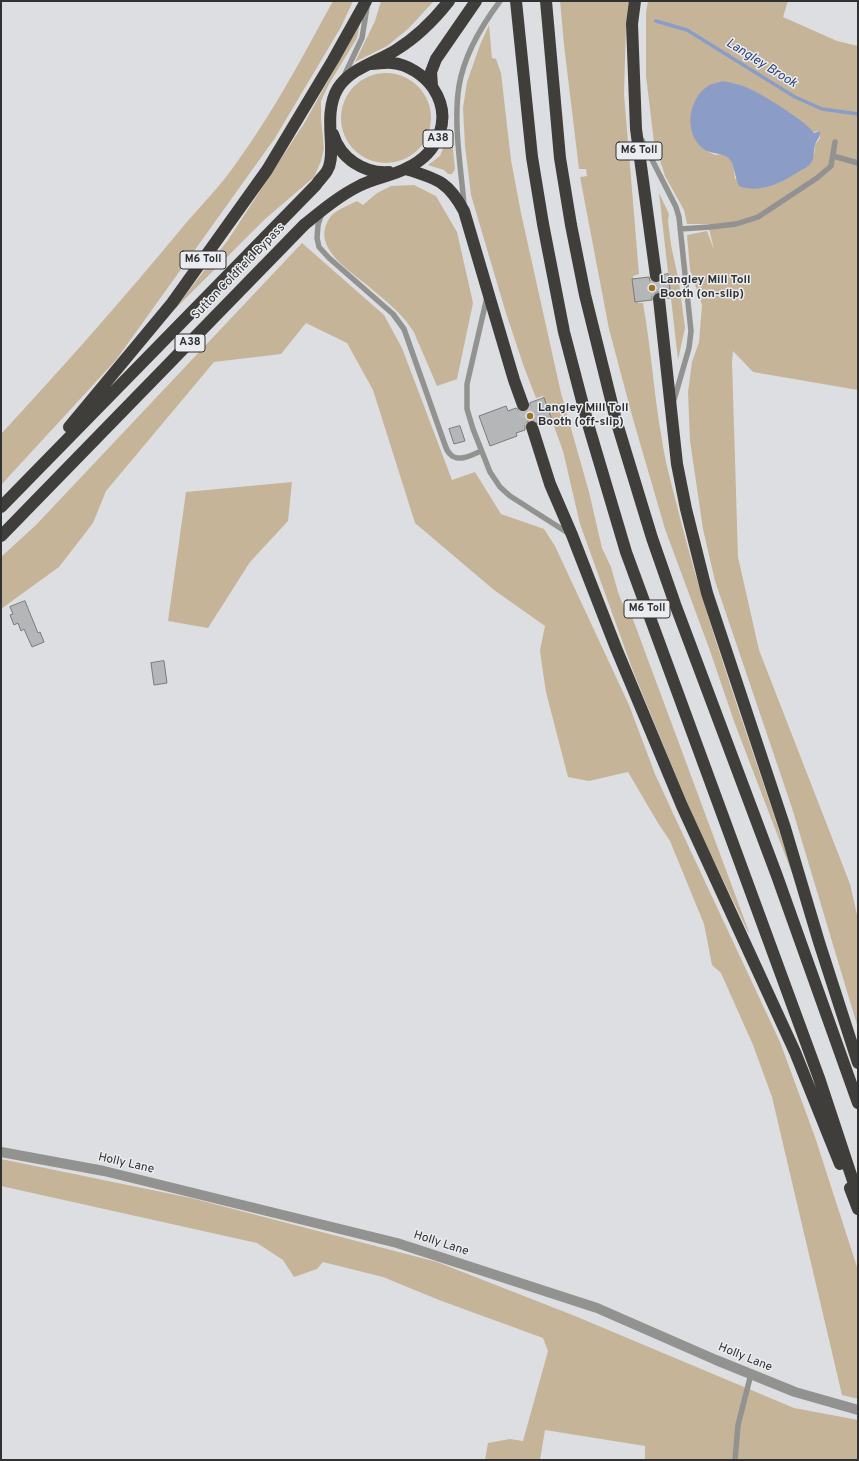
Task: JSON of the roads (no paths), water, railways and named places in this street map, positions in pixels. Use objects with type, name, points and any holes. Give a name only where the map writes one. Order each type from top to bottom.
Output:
[{"type":"highway","name":"M6 Toll","points":[[11,497],[172,304],[267,170],[367,1]]},
{"type":"highway","name":"Sutton Coldfield Bypass","points":[[1,507],[316,185],[328,170],[331,158],[331,106],[338,89],[344,80],[359,68],[371,64],[397,50],[420,33],[449,1]]},
{"type":"highway","name":"Sutton Coldfield Bypass","points":[[432,86],[431,72],[436,59],[476,1]]},
{"type":"highway","name":"M6 Toll","points":[[516,1],[532,157],[543,224],[564,332],[588,424],[626,552],[816,1070],[858,1196]]},
{"type":"highway","name":"M6 Toll","points":[[546,1],[560,158],[587,302],[616,420],[652,538],[675,604],[858,1103]]},
{"type":"highway","name":"M6 Toll","points":[[635,1],[632,24],[636,129],[656,276]]},
{"type":"highway","name":"Sutton Coldfield Bypass","points":[[1,536],[304,225],[323,209],[360,185],[401,171],[419,162],[429,153],[437,142],[441,133],[443,122],[442,110],[438,97],[432,86],[410,68],[392,63],[371,64]]},
{"type":"highway","name":"Sutton Coldfield Bypass","points":[[330,125],[334,140],[340,149],[358,166],[374,172],[401,171]]},
{"type":"highway","points":[[401,171],[435,178],[448,188],[457,198],[464,211],[514,380],[523,405]]},
{"type":"highway","points":[[659,299],[677,464],[686,509],[707,592],[785,828],[819,942],[858,1063]]},
{"type":"highway","points":[[532,427],[550,484],[572,535],[616,648],[682,806],[794,1052],[858,1209]]},
{"type":"street","name":"Holly Lane","points":[[1,1152],[104,1171],[397,1243],[597,1308],[709,1357],[795,1392],[858,1410]]},
{"type":"lane","points":[[338,89],[362,38],[367,1]]},
{"type":"lane","points":[[464,211],[457,112],[460,85],[467,59],[478,37],[500,1]]},
{"type":"lane","points":[[636,129],[676,207],[679,218],[691,331],[689,348],[671,411]]},
{"type":"lane","points":[[680,229],[736,224],[758,217],[818,178],[831,166],[835,142]]},
{"type":"lane","points":[[833,156],[858,163]]},
{"type":"lane","points":[[323,209],[318,225],[317,238],[319,247],[329,258],[393,314],[404,329],[444,445],[450,454],[458,458],[465,458],[482,451]]},
{"type":"lane","points":[[488,292],[466,384],[467,409],[490,472],[500,487],[510,496],[572,535]]},
{"type":"lane","points":[[735,1460],[738,1425],[751,1374]]},
{"type":"water","points":[[722,81],[749,88],[795,116],[814,133],[820,131],[820,136],[814,147],[811,163],[784,180],[770,186],[754,189],[739,186],[730,160],[724,155],[708,151],[700,146],[695,139],[690,123],[696,98],[711,84]]},
{"type":"waterway","name":"Langley Brook","points":[[656,21],[687,30],[795,97],[822,109],[858,114]]},
{"type":"tunnel","points":[[656,276],[659,299]]},
{"type":"tunnel","points":[[523,405],[532,427]]},
{"type":"place","name":"Langley Mill Toll Booth (on-slip)","points":[[652,288]]},
{"type":"place","name":"Langley Mill Toll Booth (off-slip)","points":[[530,416]]}]
